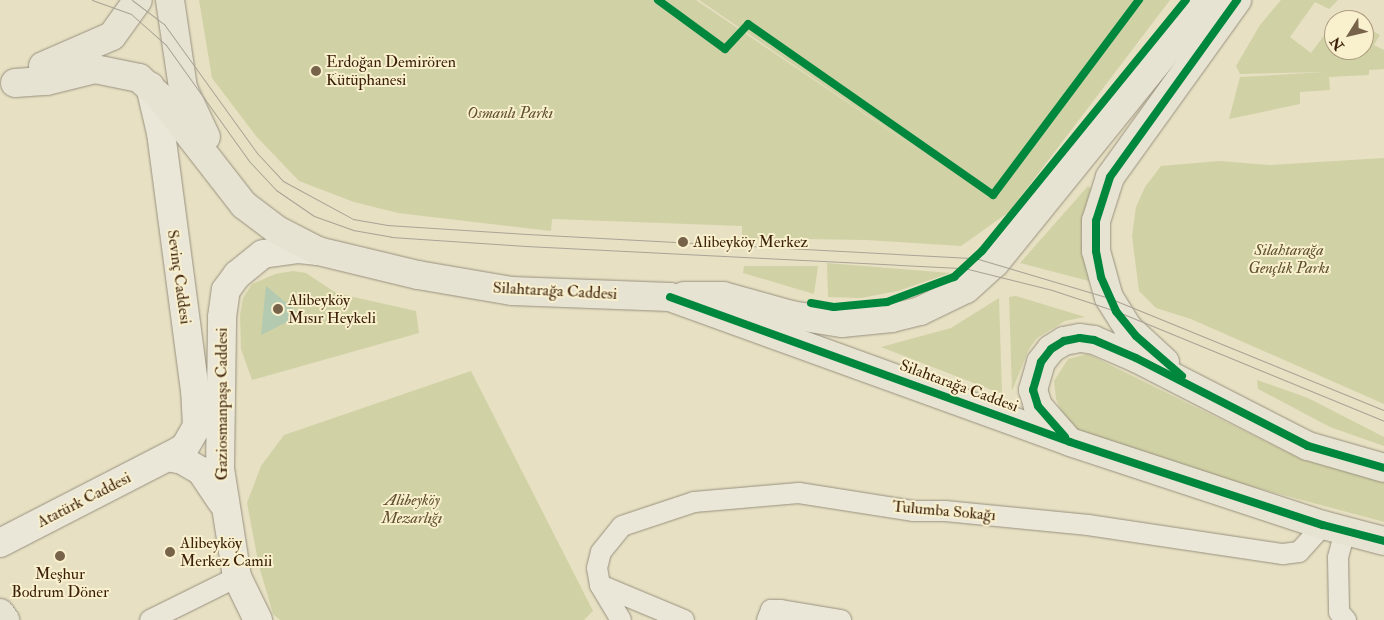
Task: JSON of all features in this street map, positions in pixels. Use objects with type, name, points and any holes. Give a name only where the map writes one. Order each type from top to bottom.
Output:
[{"type":"main road","points":[[8,86],[50,63],[112,36],[138,0]]},
{"type":"main road","points":[[170,0],[183,88],[192,112],[204,135],[261,206],[265,222]]},
{"type":"main road","points":[[670,297],[723,296],[791,315],[842,323],[892,318],[940,303],[976,282],[995,263],[1208,0]]},
{"type":"main road","points":[[1198,388],[1153,352],[1116,311],[1101,278],[1096,250],[1096,221],[1110,177],[1237,0]]},
{"type":"main road","points":[[8,86],[47,81],[95,69],[126,73],[140,78],[150,86]]},
{"type":"main road","name":"Silahtarağa Caddesi","points":[[150,86],[229,189],[265,222],[296,242],[318,251],[418,275],[512,291],[670,297],[1070,442],[1334,528],[1384,541]]},
{"type":"main road","name":"Sevinç Caddesi","points":[[150,86],[161,133],[198,411],[192,437],[185,447],[168,457]]},
{"type":"main road","name":"Gaziosmanpaşa Caddesi","points":[[258,620],[237,577],[224,506],[220,468],[222,317],[226,290],[237,275],[263,254],[299,249],[318,251]]},
{"type":"main road","points":[[1070,442],[1038,406],[1033,390],[1041,362],[1052,349],[1064,341],[1094,340],[1198,388],[1308,446],[1384,468]]},
{"type":"main road","points":[[168,457],[182,460],[201,472],[224,506]]},
{"type":"main road","name":"Atatürk Caddesi","points":[[0,543],[168,457]]},
{"type":"main road","points":[[0,613],[6,620]]},
{"type":"street","name":"Tulumba Sokağı","points":[[600,585],[597,568],[601,552],[622,526],[694,502],[769,493],[799,493],[913,511],[945,511],[1088,525],[1282,554],[1299,552],[1334,528]]},
{"type":"street","points":[[1334,528],[1338,567],[1339,612],[1346,620]]},
{"type":"street","points":[[150,620],[237,577]]},
{"type":"street","points":[[600,585],[621,620]]},
{"type":"street","points":[[600,585],[684,620]]},
{"type":"street","points":[[767,620],[771,610],[781,610],[842,620]]},
{"type":"green space","name":"Osmanlı Parkı","points":[[199,0],[696,0],[937,163],[699,0],[1170,0],[1009,212],[961,246],[866,240],[742,238],[742,226],[552,219],[551,231],[398,213],[354,202],[299,181],[256,136],[212,78]]},
{"type":"green space","points":[[1281,0],[1338,0],[1329,9],[1315,2],[1290,37],[1311,53],[1324,35],[1324,60],[1374,60],[1374,45],[1384,50],[1384,69],[1369,70],[1369,75],[1329,77],[1330,90],[1300,92],[1300,104],[1229,119],[1240,77],[1326,72],[1240,74],[1236,66],[1260,25]]},
{"type":"green space","points":[[1374,32],[1380,35],[1374,45]]},
{"type":"green space","name":"Silahtarağa Gençlik Parkı","points":[[1384,158],[1384,404],[1191,319],[1156,308],[1139,291],[1132,236],[1136,207],[1145,187],[1161,166],[1219,161],[1270,165]]},
{"type":"green space","points":[[1088,186],[1091,189],[1082,218],[1081,239],[1089,281],[1020,263]]},
{"type":"green space","points":[[827,263],[950,273],[898,291],[861,298],[828,297]]},
{"type":"green space","points":[[744,266],[818,266],[814,294],[743,273]]},
{"type":"green space","points":[[293,271],[306,273],[336,293],[416,311],[419,333],[252,380],[241,349],[240,315],[243,298],[252,284],[275,274]]},
{"type":"green space","points":[[1016,296],[1085,317],[1065,321],[1037,338],[1029,349],[1012,391],[1009,297]]},
{"type":"green space","points":[[999,298],[1002,394],[881,347],[951,328]]},
{"type":"green space","points":[[1088,354],[1301,459],[1384,482],[1384,522],[1201,473],[1081,433],[1068,425],[1056,399],[1054,381],[1068,359]]},
{"type":"green space","name":"Alibeyköy Mezarlığı","points":[[471,371],[593,611],[584,620],[280,620],[273,614],[259,566],[247,503],[261,466],[284,435]]},
{"type":"green space","points":[[1257,380],[1308,398],[1384,437],[1384,446],[1330,427],[1258,389]]},
{"type":"shaded area","points":[[266,286],[301,315],[261,335]]},
{"type":"tram line","points":[[92,0],[131,14],[166,45],[249,161],[276,190],[314,216],[353,230],[391,237],[526,246],[964,268],[1052,290],[1116,311],[1384,421]]},
{"type":"tram line","points":[[132,0],[164,24],[257,153],[283,181],[353,219],[387,225],[527,234],[975,258],[1109,298],[1384,410]]},
{"type":"cycle path","points":[[658,0],[725,49],[748,24],[993,195],[1139,0]]},
{"type":"cycle path","points":[[811,303],[834,307],[887,302],[954,277],[982,251],[1186,0]]},
{"type":"cycle path","points":[[1182,376],[1136,336],[1116,311],[1101,277],[1096,251],[1096,221],[1110,177],[1237,0]]},
{"type":"cycle path","points":[[670,297],[1070,442],[1323,525],[1384,541]]},
{"type":"cycle path","points":[[1065,437],[1038,406],[1033,390],[1041,362],[1051,349],[1064,341],[1080,338],[1094,340],[1136,358],[1308,446],[1384,468]]},
{"type":"place","name":"Erdoğan Demirören Kütüphanesi","points":[[316,71]]},
{"type":"place","name":"Alibeyköy Merkez","points":[[683,242]]},
{"type":"place","name":"Alibeyköy Mısır Heykeli","points":[[278,309]]},
{"type":"place","name":"Alibeyköy Merkez Camii","points":[[170,552]]},
{"type":"place","name":"Meşhur Bodrum Döner","points":[[60,556]]}]
